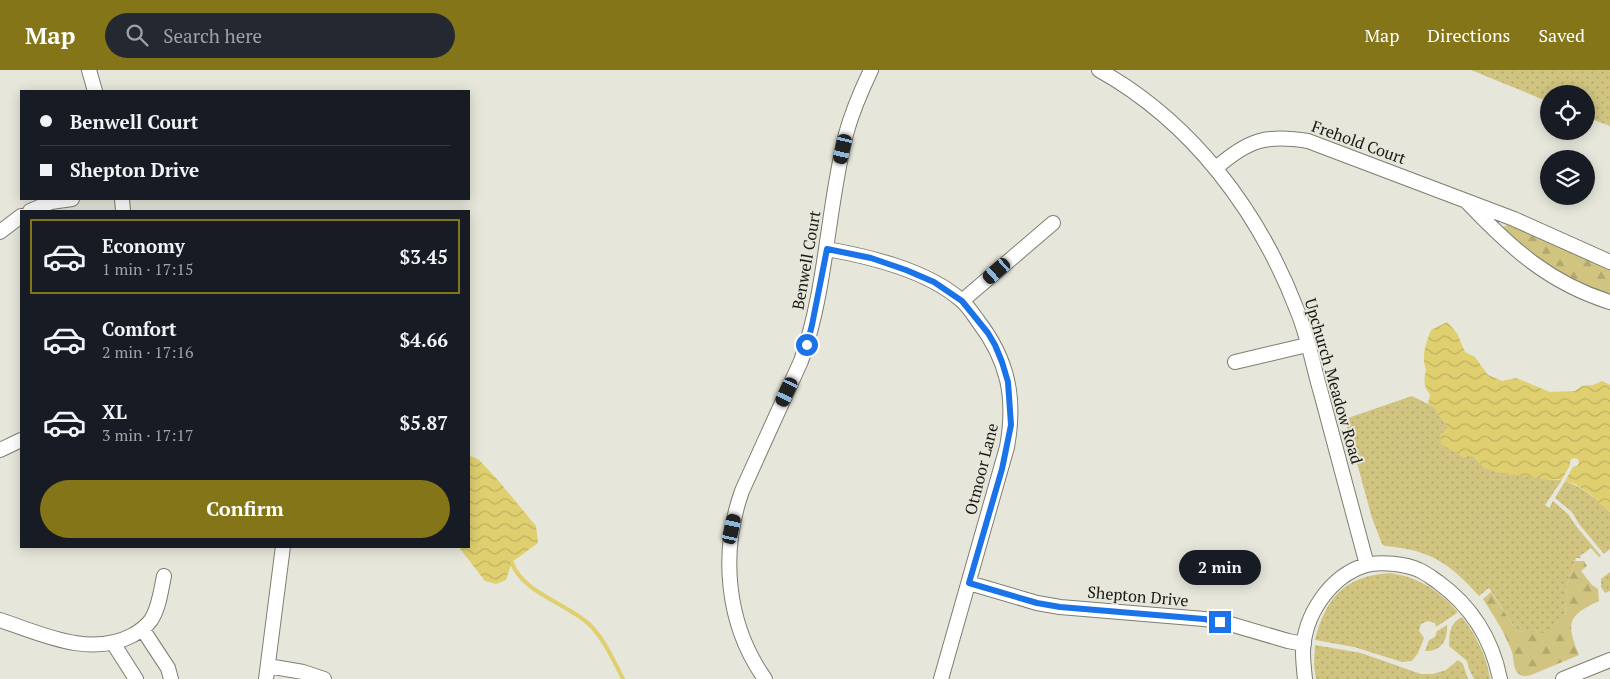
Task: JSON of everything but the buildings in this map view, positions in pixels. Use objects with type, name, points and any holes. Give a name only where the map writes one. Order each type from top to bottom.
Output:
[{"type":"street","points":[[89,70],[95,90]]},
{"type":"street","name":"Benwell Court","points":[[765,679],[746,646],[735,618],[730,591],[729,564],[732,529],[742,491],[804,353],[812,325],[827,249],[839,165],[854,110],[871,70]]},
{"type":"street","name":"Upchurch Meadow Road","points":[[1099,70],[1140,97],[1163,116],[1216,168],[1243,204],[1275,259],[1298,312],[1367,565]]},
{"type":"street","name":"Frehold Court","points":[[1216,168],[1238,149],[1257,141],[1274,137],[1308,140],[1514,219],[1610,262]]},
{"type":"street","points":[[32,210],[52,202],[65,200]]},
{"type":"street","name":"Frehold Court","points":[[1466,201],[1498,235],[1532,264],[1563,282],[1610,302]]},
{"type":"street","points":[[0,232],[20,217]]},
{"type":"street","points":[[962,301],[1053,223]]},
{"type":"street","name":"Otmoor Lane","points":[[827,249],[871,258],[906,270],[934,282],[962,301],[988,333],[995,345],[1008,382],[1011,425],[1002,469],[941,679]]},
{"type":"street","points":[[1234,362],[1307,345]]},
{"type":"street","points":[[0,450],[20,440]]},
{"type":"street","points":[[283,548],[267,673],[303,672],[324,679]]},
{"type":"street","points":[[1305,679],[1304,644],[1310,618],[1324,594],[1348,574],[1367,565],[1398,564],[1420,570],[1452,592],[1467,608],[1482,629],[1492,649],[1500,679]]},
{"type":"street","points":[[0,620],[71,643],[90,645],[113,643],[143,630],[150,621],[155,612],[164,576]]},
{"type":"street","name":"Shepton Drive","points":[[969,583],[1037,603],[1060,607],[1204,619],[1304,644]]},
{"type":"street","points":[[143,630],[168,668],[171,679]]},
{"type":"street","points":[[113,643],[136,679]]},
{"type":"street","points":[[1564,679],[1610,660]]},
{"type":"green space","points":[[1471,70],[1610,70],[1610,126],[1595,120],[1595,85],[1540,85],[1540,98]]},
{"type":"green space","points":[[1512,223],[1610,267],[1610,295],[1573,280],[1549,267],[1502,233],[1503,227]]},
{"type":"green space","points":[[1412,396],[1434,407],[1448,428],[1440,435],[1442,444],[1464,457],[1472,455],[1485,468],[1544,479],[1562,480],[1545,505],[1549,508],[1553,501],[1568,514],[1601,556],[1599,557],[1591,548],[1580,556],[1581,558],[1576,558],[1567,585],[1565,616],[1543,634],[1517,631],[1489,588],[1479,596],[1458,575],[1438,560],[1415,551],[1382,544],[1372,518],[1345,419]]},
{"type":"green space","points":[[1565,481],[1583,490],[1610,512],[1610,549],[1604,554],[1579,524],[1572,512],[1555,498]]},
{"type":"green space","points":[[1575,561],[1584,561],[1587,566],[1581,571],[1592,585],[1598,589],[1599,601],[1581,611],[1572,622],[1572,635],[1579,655],[1531,675],[1520,675],[1516,670],[1512,652],[1506,638],[1483,599],[1491,592],[1517,631],[1543,633],[1565,616],[1567,585]]},
{"type":"green space","points":[[1610,572],[1610,591],[1605,593],[1601,587],[1601,579]]},
{"type":"green space","points":[[1389,573],[1408,577],[1426,585],[1443,597],[1457,611],[1457,613],[1436,627],[1435,623],[1428,621],[1421,624],[1419,631],[1424,638],[1418,653],[1412,661],[1402,662],[1354,647],[1315,640],[1325,612],[1339,592],[1360,579]]},
{"type":"green space","points":[[1462,617],[1480,646],[1490,679],[1474,679],[1467,661],[1449,646],[1452,626]]},
{"type":"green space","points":[[1447,625],[1445,640],[1442,644],[1431,651],[1425,651],[1429,640],[1435,637],[1437,631]]},
{"type":"green space","points":[[1315,645],[1361,653],[1421,674],[1433,674],[1446,670],[1458,660],[1463,664],[1468,679],[1316,679],[1314,665]]},
{"type":"water","points":[[1447,322],[1457,333],[1465,352],[1475,357],[1488,375],[1502,381],[1516,378],[1550,392],[1575,391],[1582,386],[1593,385],[1602,381],[1610,385],[1610,512],[1590,494],[1575,484],[1558,479],[1544,479],[1496,472],[1485,468],[1472,455],[1464,457],[1441,444],[1440,435],[1448,428],[1434,407],[1428,404],[1430,394],[1425,382],[1424,355],[1431,330]]},
{"type":"water","points":[[470,456],[479,460],[497,479],[536,526],[538,543],[512,562],[506,580],[496,584],[485,581],[460,548],[470,548]]},
{"type":"pier","points":[[1571,459],[1578,459],[1579,463],[1573,467],[1564,483],[1561,481],[1570,465]]},
{"type":"waterway","points":[[512,563],[518,574],[536,591],[571,611],[591,626],[613,658],[623,679]]},
{"type":"route","points":[[807,345],[827,249],[871,258],[934,282],[962,301],[988,333],[1002,362],[1008,382],[1011,425],[1007,446],[969,583],[1037,603],[1060,607],[1220,622]]}]
